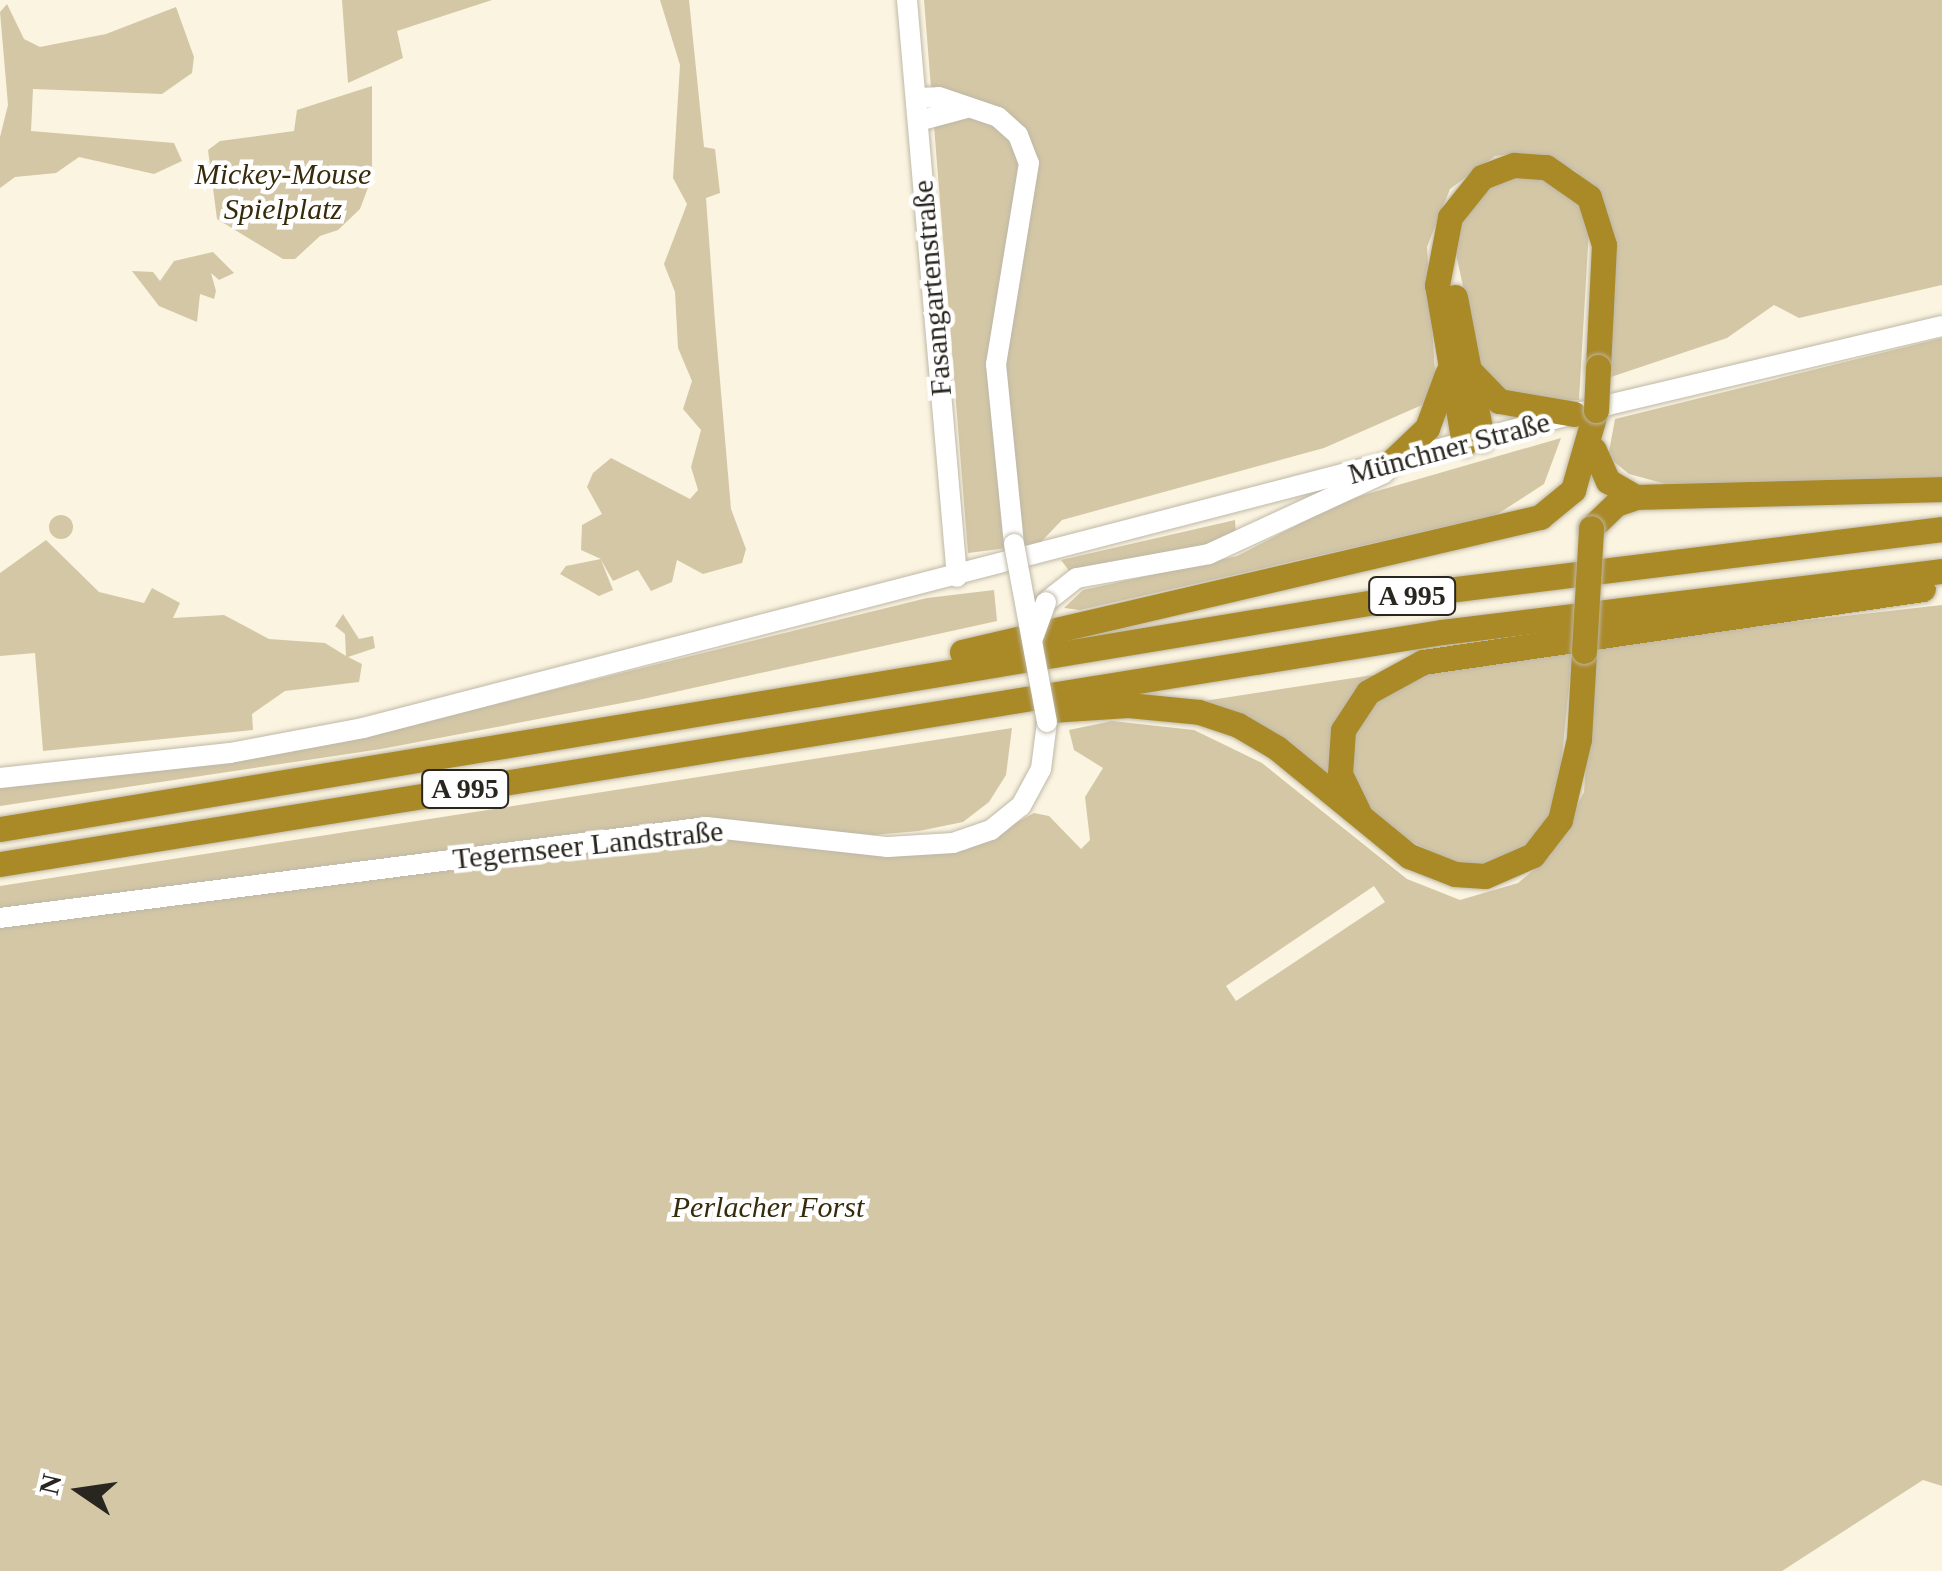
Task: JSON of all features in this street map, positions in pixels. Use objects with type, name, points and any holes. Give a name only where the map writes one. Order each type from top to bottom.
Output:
[{"type":"highway","points":[[930,717],[1128,705],[1199,712],[1277,748],[1370,827],[1424,864],[1471,877],[1497,874],[1533,855],[1568,798],[1584,650],[1590,528],[1585,412],[1598,368],[1604,246],[1598,213],[1578,185],[1546,168],[1496,170],[1459,200],[1446,234],[1456,364],[1473,441]]},
{"type":"highway","points":[[1456,364],[1499,401],[1585,412]]},
{"type":"highway","points":[[1393,463],[1436,414],[1456,364]]},
{"type":"highway","points":[[1589,452],[1608,480],[1636,497]]},
{"type":"highway","points":[[884,680],[904,665],[1523,522],[1557,508],[1573,490],[1589,452]]},
{"type":"highway","points":[[1590,528],[1616,504],[1636,497],[1942,489]]},
{"type":"highway","name":"A 995","points":[[0,828],[884,680],[1512,581],[1942,530]]},
{"type":"highway","name":"A 995","points":[[0,864],[1609,607],[1942,572]]},
{"type":"highway","points":[[1370,827],[1340,774],[1344,730],[1368,692],[1423,662],[1942,587]]},
{"type":"main road","name":"Fasangartenstraße","points":[[907,0],[957,577]]},
{"type":"main road","name":"Tegernseer Landstraße","points":[[0,918],[706,827],[932,847],[991,830],[1030,793],[1044,749],[1047,722],[1014,544],[996,364],[1029,163],[1009,124],[939,98],[916,98]]},
{"type":"main road","points":[[918,121],[967,108]]},
{"type":"main road","name":"Münchner Straße","points":[[957,577],[1585,412],[1942,326]]},
{"type":"main road","points":[[1032,640],[1046,602],[1077,578],[1209,554],[1367,484],[1393,463]]},
{"type":"main road","points":[[0,778],[230,753],[362,728],[957,577]]},
{"type":"green space","points":[[342,0],[492,0],[397,31],[403,58],[348,83]]},
{"type":"green space","points":[[660,0],[689,0],[704,147],[715,149],[720,193],[706,198],[715,322],[731,509],[746,549],[742,563],[703,574],[677,560],[672,582],[651,591],[638,570],[613,581],[601,560],[613,590],[599,596],[560,574],[566,566],[601,559],[581,550],[582,525],[602,514],[587,487],[593,473],[611,458],[690,499],[698,490],[691,467],[701,430],[683,409],[692,381],[678,348],[675,292],[664,264],[687,204],[673,178],[680,65]]},
{"type":"green space","points":[[924,0],[1942,0],[1942,285],[1799,318],[1774,305],[1727,338],[1608,378],[1608,214],[1594,188],[1574,170],[1519,153],[1495,156],[1450,189],[1427,247],[1436,387],[1422,405],[1324,448],[1062,520],[1039,544],[968,553]]},
{"type":"green space","points":[[7,4],[24,39],[40,47],[106,34],[176,7],[194,57],[192,73],[162,94],[33,89],[31,131],[174,143],[182,161],[154,174],[79,157],[56,173],[15,177],[0,188],[0,137],[8,105],[0,12]]},
{"type":"green space","name":"Mickey-Mouse Spielplatz","points":[[372,86],[372,177],[360,209],[338,230],[320,236],[295,259],[283,259],[217,219],[208,150],[220,141],[294,131],[297,110]]},
{"type":"green space","points":[[1540,177],[1581,206],[1589,229],[1579,400],[1536,404],[1483,379],[1456,254],[1465,209],[1498,178]]},
{"type":"green space","points":[[213,252],[234,273],[219,280],[211,273],[214,299],[200,294],[197,322],[159,306],[132,271],[153,272],[160,281],[174,261]]},
{"type":"green space","points":[[1942,338],[1942,477],[1666,484],[1629,474],[1608,457],[1615,419]]},
{"type":"green space","points":[[1561,438],[1544,484],[1496,515],[1080,610],[1064,608],[1083,590],[1237,556],[1346,500]]},
{"type":"green space","points":[[61,515],[70,518],[70,536],[61,539],[52,536],[49,527],[52,518]]},
{"type":"green space","points":[[1235,520],[1236,535],[1163,561],[1070,572],[1061,560]]},
{"type":"green space","points":[[46,540],[99,592],[144,603],[152,588],[180,603],[173,618],[224,615],[269,639],[325,643],[346,656],[345,634],[335,626],[343,614],[359,639],[373,636],[375,648],[348,657],[362,664],[359,682],[285,691],[252,714],[253,730],[43,751],[35,653],[0,656],[0,573]]},
{"type":"green space","points":[[994,590],[997,621],[643,699],[381,749],[0,806],[0,785],[366,736],[927,598]]},
{"type":"green space","name":"Perlacher Forst","points":[[1942,605],[1942,1486],[1923,1480],[1782,1571],[0,1571],[0,927],[700,837],[920,855],[966,850],[1034,813],[1049,816],[1081,849],[1090,840],[1085,797],[1103,768],[1074,750],[1069,730],[1112,721],[1194,730],[1262,763],[1407,879],[1460,900],[1518,883],[1550,856],[1584,792],[1593,656],[1606,643]],"holes":[[[1374,886],[1385,902],[1236,1001],[1226,986]]]},
{"type":"green space","points":[[1573,647],[1560,777],[1548,820],[1530,846],[1481,866],[1454,864],[1374,822],[1346,778],[1348,731],[1395,679]]},
{"type":"green space","points":[[1373,675],[1335,786],[1197,702]]},
{"type":"green space","points":[[1012,728],[1006,775],[989,802],[963,822],[919,831],[874,835],[688,819],[0,908],[0,886]]}]
